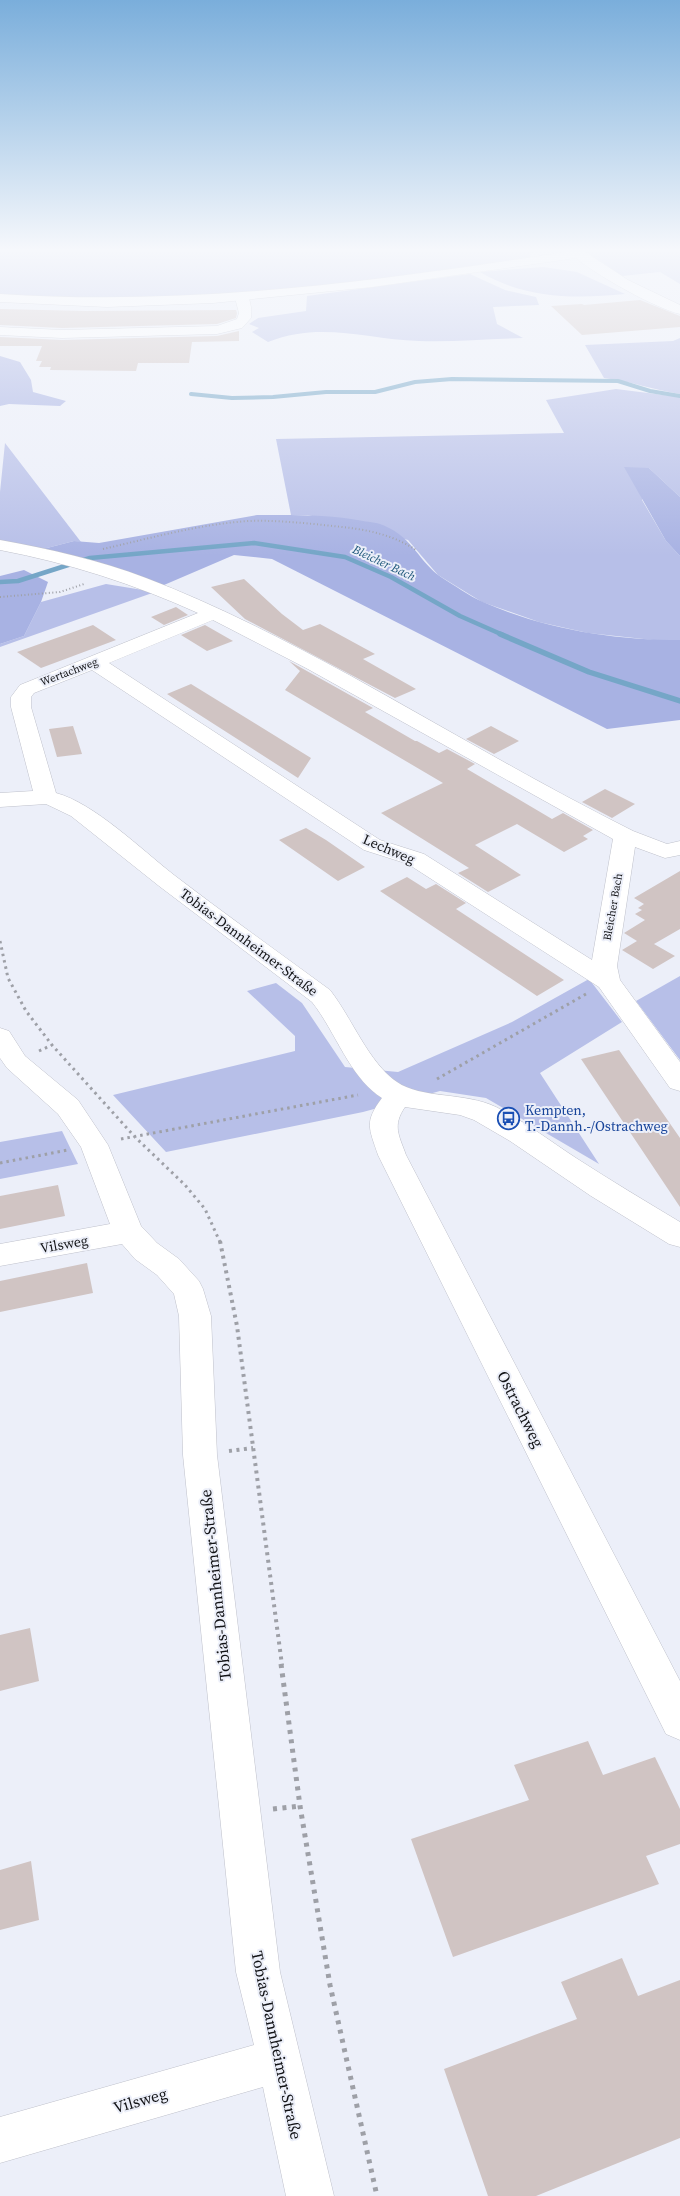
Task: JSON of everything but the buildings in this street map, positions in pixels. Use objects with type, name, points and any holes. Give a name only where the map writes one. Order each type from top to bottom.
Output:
[{"type":"street","points":[[0,545],[115,573],[158,588],[216,613],[292,652],[582,814],[625,836],[665,851],[680,848]]},
{"type":"street","name":"Wertachweg","points":[[46,797],[21,707],[21,697],[27,689],[40,682],[216,613]]},
{"type":"street","name":"Lechweg","points":[[94,662],[372,845],[416,859],[608,981],[680,1082]]},
{"type":"street","name":"Tobias-Dannheimer-Straße","points":[[0,800],[46,797],[61,801],[79,811],[167,881],[321,996],[332,1008],[370,1074],[393,1093]]},
{"type":"street","name":"Bleicher Bach","points":[[608,981],[604,966],[605,955],[625,836]]},
{"type":"street","name":"Tobias-Dannheimer-Straße","points":[[5,1055],[68,1107],[94,1145],[128,1232],[146,1250],[168,1267],[188,1289],[195,1316],[200,1455],[258,1972],[280,2060],[310,2196]]},
{"type":"street","points":[[393,1093],[463,1105],[484,1112],[680,1236]]},
{"type":"street","name":"Ostrachweg","points":[[393,1093],[384,1116],[384,1132],[392,1155],[680,1721]]},
{"type":"street","name":"Vilsweg","points":[[0,1255],[128,1232]]},
{"type":"street","name":"Vilsweg","points":[[0,2140],[280,2060]]},
{"type":"path","points":[[72,561],[199,529],[238,522],[272,521],[329,525],[384,533],[403,541],[416,550]]},
{"type":"path","points":[[0,596],[60,592],[115,573]]},
{"type":"path","points":[[0,941],[8,978],[26,1011],[52,1045],[134,1136],[185,1185],[205,1209],[220,1241],[237,1326],[302,1815],[330,1985],[378,2196]]},
{"type":"path","points":[[439,1079],[608,981]]},
{"type":"path","points":[[0,1163],[134,1136],[393,1093]]},
{"type":"shaded area","points":[[588,350],[680,350],[680,394],[604,378]]},
{"type":"shaded area","points":[[0,356],[20,362],[31,380],[33,392],[66,401],[60,406],[9,404],[0,406]]},
{"type":"shaded area","points":[[616,389],[680,397],[680,497],[649,468],[642,500],[666,541],[680,556],[680,640],[653,640],[588,633],[539,622],[482,602],[438,575],[408,540],[308,515],[291,515],[276,439],[564,433],[546,400]]},
{"type":"shaded area","points":[[5,443],[81,542],[74,541],[43,549],[0,543],[0,492]]},
{"type":"shaded area","points":[[624,467],[649,468],[680,497],[680,556],[666,541]]},
{"type":"shaded area","points":[[257,515],[323,516],[380,524],[403,537],[427,565],[441,577],[478,600],[531,619],[580,631],[630,638],[680,640],[680,720],[607,729],[272,559],[234,555],[164,585],[43,549],[74,541],[99,543]]},
{"type":"shaded area","points":[[24,570],[48,582],[41,602],[24,636],[0,644],[0,576]]},
{"type":"shaded area","points":[[106,584],[155,592],[0,647],[0,644],[24,636],[41,602]]},
{"type":"shaded area","points":[[680,976],[680,1060],[636,1001]]},
{"type":"shaded area","points":[[589,979],[622,1022],[540,1073],[599,1164],[486,1098],[440,1091],[363,1112],[166,1152],[113,1095],[295,1051],[295,1036],[247,991],[276,983],[302,1003],[345,1067],[398,1072],[512,1022]]},
{"type":"shaded area","points":[[62,1131],[78,1164],[0,1179],[0,1142]]},
{"type":"waterway","points":[[191,394],[232,398],[273,397],[326,392],[375,392],[415,382],[452,379],[618,381],[650,391],[680,396]]},
{"type":"waterway","name":"Bleicher Bach","points":[[0,582],[18,581],[90,558],[254,543],[345,557],[391,577],[460,616],[503,635]]},
{"type":"waterway","name":"Bleicher Bach","points":[[500,634],[589,672],[680,701]]},
{"type":"place","name":"Kempten, T.-Dannh.-/Ostrachweg","points":[[509,1118]]}]
